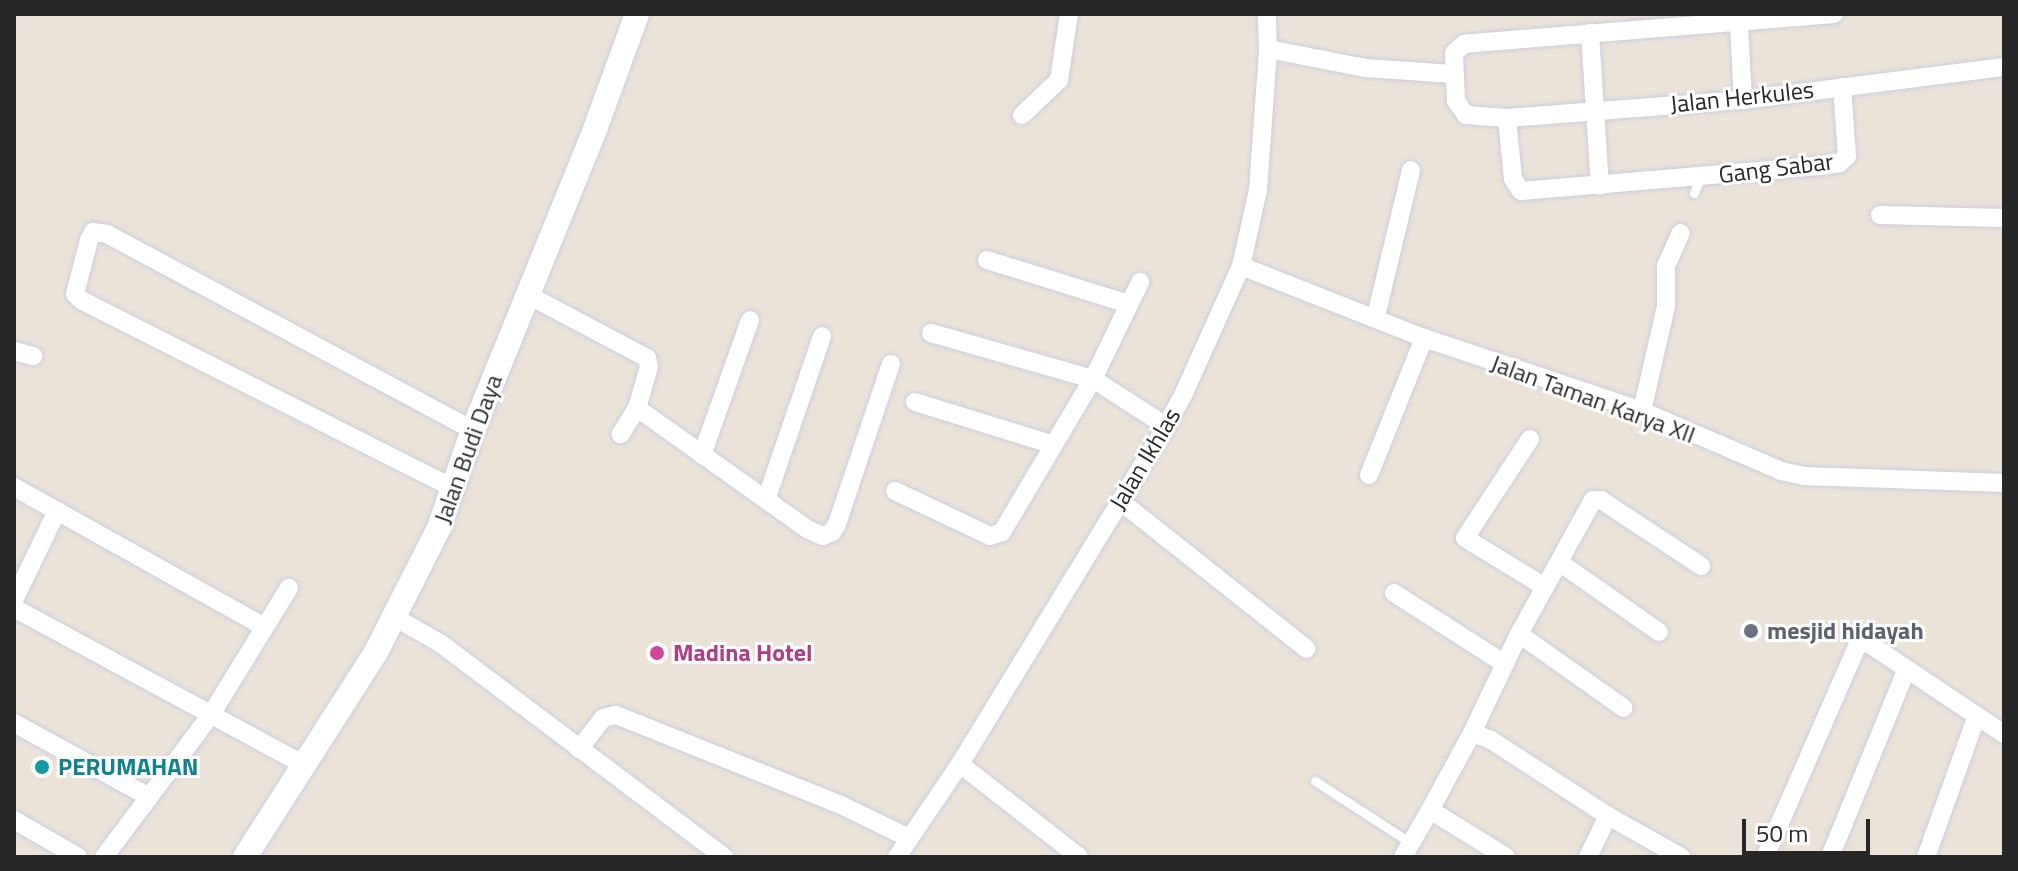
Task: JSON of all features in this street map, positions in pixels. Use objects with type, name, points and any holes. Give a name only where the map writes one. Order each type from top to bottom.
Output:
[{"type":"street","name":"Jalan Budi Daya","points":[[245,857],[376,652],[439,528],[473,430],[637,14]]},
{"type":"street","points":[[1022,115],[1059,80],[1069,14]]},
{"type":"street","name":"Jalan Ikhlas","points":[[897,857],[960,764],[1166,426],[1241,266],[1258,190],[1268,49],[1267,14]]},
{"type":"street","points":[[1268,49],[1366,68],[1453,74],[1454,53],[1464,44],[1834,14]]},
{"type":"street","points":[[1739,24],[1743,100]]},
{"type":"street","points":[[1507,118],[1513,179],[1517,189],[1600,186],[1590,33]]},
{"type":"street","name":"Jalan Herkules","points":[[1453,74],[1456,101],[1466,115],[1479,119],[1743,100],[2004,67]]},
{"type":"street","name":"Gang Sabar","points":[[1600,186],[1697,185],[1845,161],[1847,137],[1842,87]]},
{"type":"street","points":[[1376,316],[1411,170]]},
{"type":"street","points":[[1880,215],[2004,218]]},
{"type":"street","points":[[453,488],[82,301],[75,294],[93,232],[107,234],[473,430]]},
{"type":"street","points":[[1642,411],[1666,306],[1666,266],[1681,233]]},
{"type":"street","points":[[987,260],[1129,304]]},
{"type":"street","name":"Jalan Taman Karya XII","points":[[1241,266],[1376,316],[1424,338],[1642,411],[1781,471],[1805,476],[2004,483]]},
{"type":"street","points":[[895,491],[994,536],[1002,532],[1093,379],[1140,282]]},
{"type":"street","points":[[528,295],[647,358],[649,367],[637,408],[621,434]]},
{"type":"street","points":[[702,455],[750,320]]},
{"type":"street","points":[[931,333],[1093,379],[1166,426]]},
{"type":"street","points":[[766,500],[822,336]]},
{"type":"street","points":[[1369,475],[1424,338]]},
{"type":"street","points":[[14,351],[33,356]]},
{"type":"street","points":[[637,408],[817,535],[832,532],[891,364]]},
{"type":"street","points":[[915,402],[1054,445]]},
{"type":"street","points":[[1530,439],[1465,538],[1545,587]]},
{"type":"street","points":[[14,487],[265,627]]},
{"type":"street","points":[[1407,850],[1472,733],[1519,634],[1588,505],[1597,499],[1701,566]]},
{"type":"street","points":[[1120,501],[1307,649]]},
{"type":"street","points":[[14,600],[57,511]]},
{"type":"street","points":[[1559,562],[1659,632]]},
{"type":"street","points":[[104,857],[212,713],[289,588]]},
{"type":"street","points":[[1394,593],[1505,664]]},
{"type":"street","points":[[14,608],[303,764]]},
{"type":"street","points":[[394,617],[440,643],[724,857]]},
{"type":"street","points":[[1519,634],[1624,708]]},
{"type":"street","points":[[1765,857],[1854,647],[1868,643],[2004,734]]},
{"type":"street","points":[[1830,857],[1906,671]]},
{"type":"street","points":[[579,749],[603,718],[616,715],[839,804],[909,838]]},
{"type":"street","points":[[1926,857],[1976,718]]},
{"type":"street","points":[[14,723],[149,797]]},
{"type":"street","points":[[1472,733],[1491,740],[1676,856]]},
{"type":"street","points":[[960,764],[1079,857]]},
{"type":"street","points":[[1430,810],[1506,857]]},
{"type":"street","points":[[1588,857],[1608,816]]},
{"type":"street","points":[[14,820],[78,857]]},
{"type":"lane","points":[[1315,781],[1407,850]]},
{"type":"place","name":"mesjid hidayah","points":[[1751,631]]},
{"type":"place","name":"Madina Hotel","points":[[657,653]]},
{"type":"place","name":"PERUMAHAN","points":[[42,767]]}]
